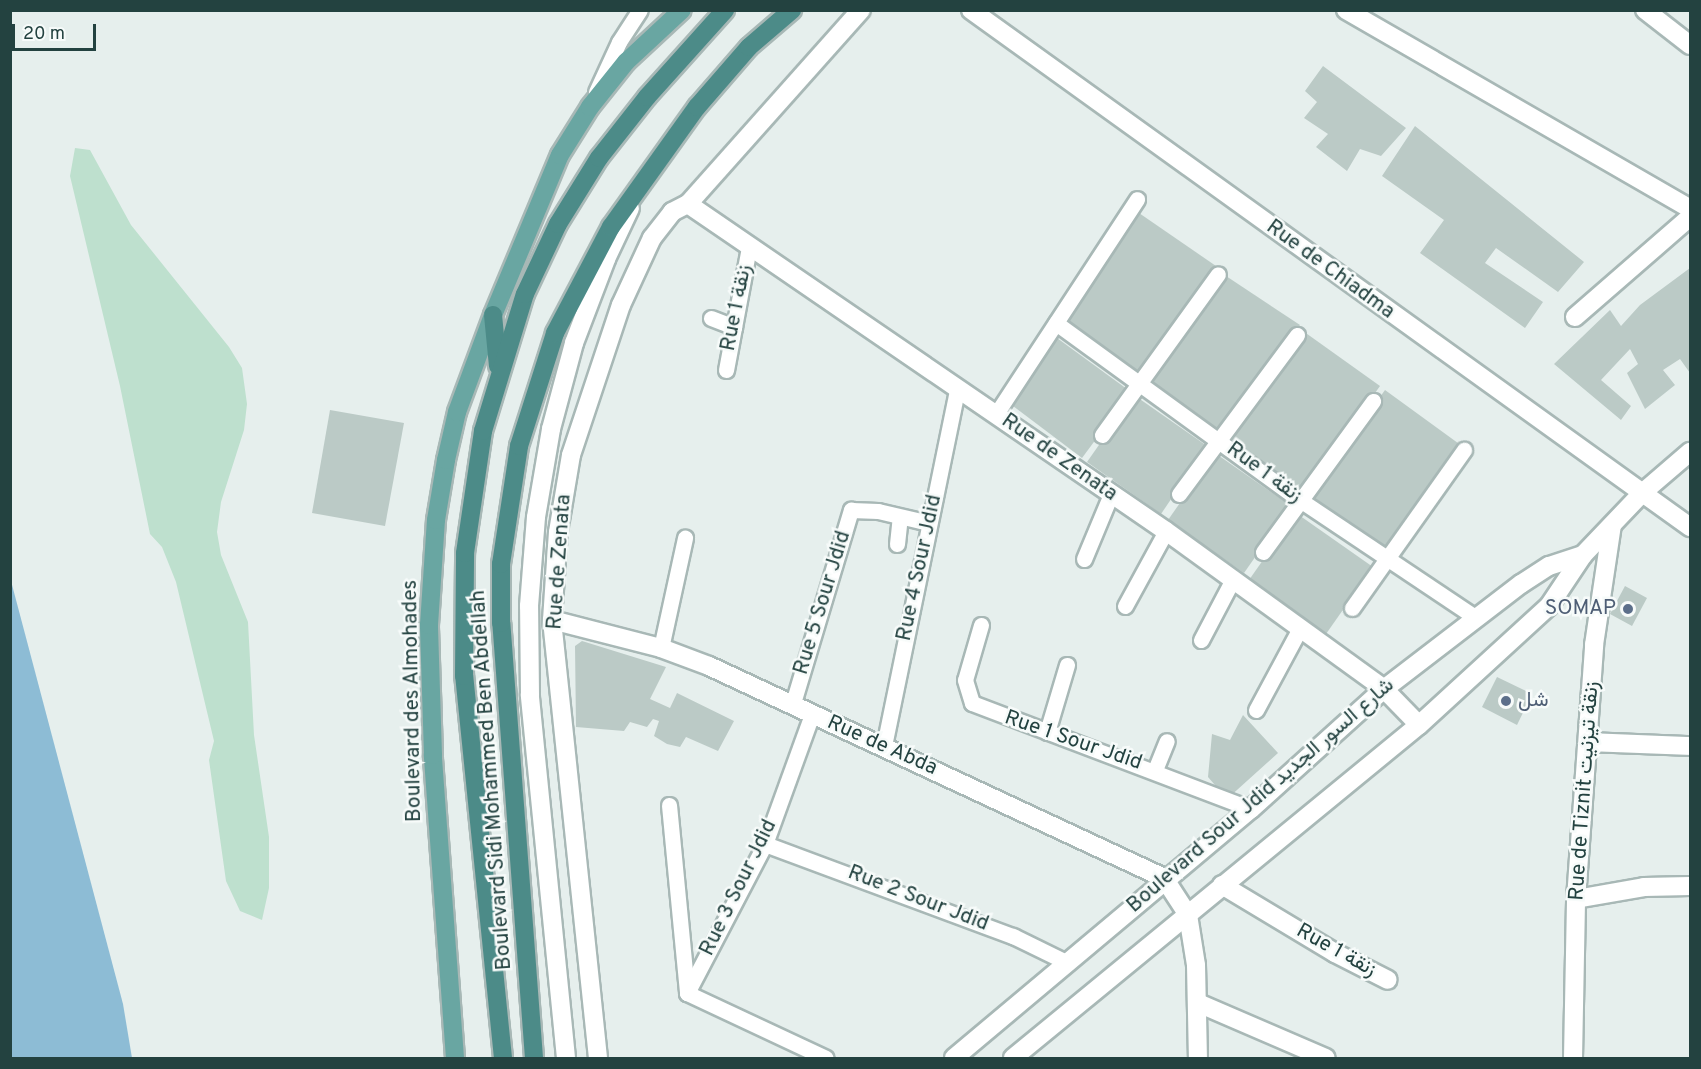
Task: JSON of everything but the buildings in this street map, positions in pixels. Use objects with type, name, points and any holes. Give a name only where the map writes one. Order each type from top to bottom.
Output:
[{"type":"highway","name":"Boulevard Sidi Mohammed Ben Abdellah","points":[[503,1059],[464,676],[462,614],[472,492],[499,371],[525,294],[558,224],[594,167],[647,97],[725,10]]},
{"type":"highway","name":"Boulevard Sidi Mohammed Ben Abdellah","points":[[534,1059],[501,623],[507,504],[519,446],[555,333],[593,258],[645,179],[697,107],[748,47],[792,10]]},
{"type":"highway","points":[[492,315],[499,371]]},
{"type":"main road","points":[[492,315],[535,207],[560,155],[590,107],[626,62],[682,10]]},
{"type":"main road","name":"Boulevard des Almohades","points":[[455,1059],[433,755],[431,587],[446,460],[457,412],[492,315]]},
{"type":"street","name":"Rue de Zenata","points":[[598,1059],[552,620],[558,532],[569,466],[588,398],[621,305],[652,238],[672,212],[688,204],[861,10]]},
{"type":"street","name":"Rue de Chiadma","points":[[971,10],[1641,494],[1690,527]]},
{"type":"street","points":[[1346,10],[1690,209]]},
{"type":"street","points":[[1645,10],[1690,45]]},
{"type":"street","points":[[566,1059],[530,695],[529,606],[536,517],[551,429],[574,343],[606,259],[645,179]]},
{"type":"street","name":"Rue de Zenata","points":[[688,204],[1166,531],[1299,630],[1384,689],[1419,725]]},
{"type":"street","points":[[1575,317],[1690,217]]},
{"type":"street","name":"Boulevard Sour Jdid شارع السور الجديد","points":[[1013,1059],[1419,725],[1548,606],[1583,555],[1641,494],[1690,452]]},
{"type":"street","name":"Rue de Tiznit زنقة تيزنيت","points":[[1573,1059],[1576,899],[1590,742],[1594,645],[1612,525]]},
{"type":"street","name":"Boulevard Sour Jdid شارع السور الجديد","points":[[954,1059],[1164,878],[1251,809],[1384,689],[1475,617],[1550,566],[1583,555]]},
{"type":"street","name":"Rue de Abda","points":[[552,620],[661,648],[793,703],[812,714],[1164,878]]},
{"type":"street","points":[[1590,742],[1690,746]]},
{"type":"street","points":[[1164,878],[1188,915],[1198,1003],[1198,1059]]},
{"type":"street","name":"Rue 1 زنقة","points":[[1222,885],[1388,980]]},
{"type":"street","points":[[1576,899],[1644,887],[1690,886]]},
{"type":"street","points":[[1198,1003],[1326,1059]]},
{"type":"lane","points":[[590,107],[619,42],[640,10]]},
{"type":"lane","points":[[996,414],[1137,199]]},
{"type":"lane","name":"Rue 1 زنقة","points":[[726,370],[749,247]]},
{"type":"lane","points":[[1102,435],[1218,274]]},
{"type":"lane","points":[[711,318],[734,327]]},
{"type":"lane","name":"Rue 1 زنقة","points":[[1056,323],[1300,500],[1475,617]]},
{"type":"lane","points":[[1179,494],[1297,335]]},
{"type":"lane","name":"Rue 4 Sour Jdid","points":[[884,746],[957,390]]},
{"type":"lane","points":[[1263,552],[1373,401]]},
{"type":"lane","points":[[1352,608],[1464,450]]},
{"type":"lane","points":[[1084,559],[1111,494]]},
{"type":"lane","name":"Rue 5 Sour Jdid","points":[[793,703],[851,510],[858,508],[929,523]]},
{"type":"lane","points":[[897,544],[900,517]]},
{"type":"lane","points":[[1125,606],[1166,531]]},
{"type":"lane","points":[[661,648],[685,538]]},
{"type":"lane","points":[[1201,640],[1232,581]]},
{"type":"lane","name":"Rue 1 Sour Jdid","points":[[981,625],[964,680],[967,696],[982,710],[1155,770],[1251,809]]},
{"type":"lane","points":[[1256,710],[1299,630]]},
{"type":"lane","points":[[1047,732],[1067,665]]},
{"type":"lane","name":"Rue 3 Sour Jdid","points":[[687,993],[765,843],[812,714]]},
{"type":"lane","points":[[1155,770],[1167,741]]},
{"type":"lane","points":[[669,805],[687,993],[825,1059]]},
{"type":"lane","name":"Rue 2 Sour Jdid","points":[[765,843],[1014,936],[1068,963]]},
{"type":"green space","points":[[75,148],[90,150],[131,225],[229,347],[242,368],[247,404],[244,430],[221,502],[217,532],[221,555],[248,622],[254,735],[269,837],[269,888],[262,920],[240,911],[226,881],[209,760],[214,741],[176,582],[162,547],[150,534],[120,386],[70,176]]},
{"type":"water","points":[[11,581],[123,1004],[132,1058],[11,1058]]},
{"type":"place","name":"SOMAP","points":[[1628,609]]},
{"type":"place","name":"شل","points":[[1506,701]]}]
